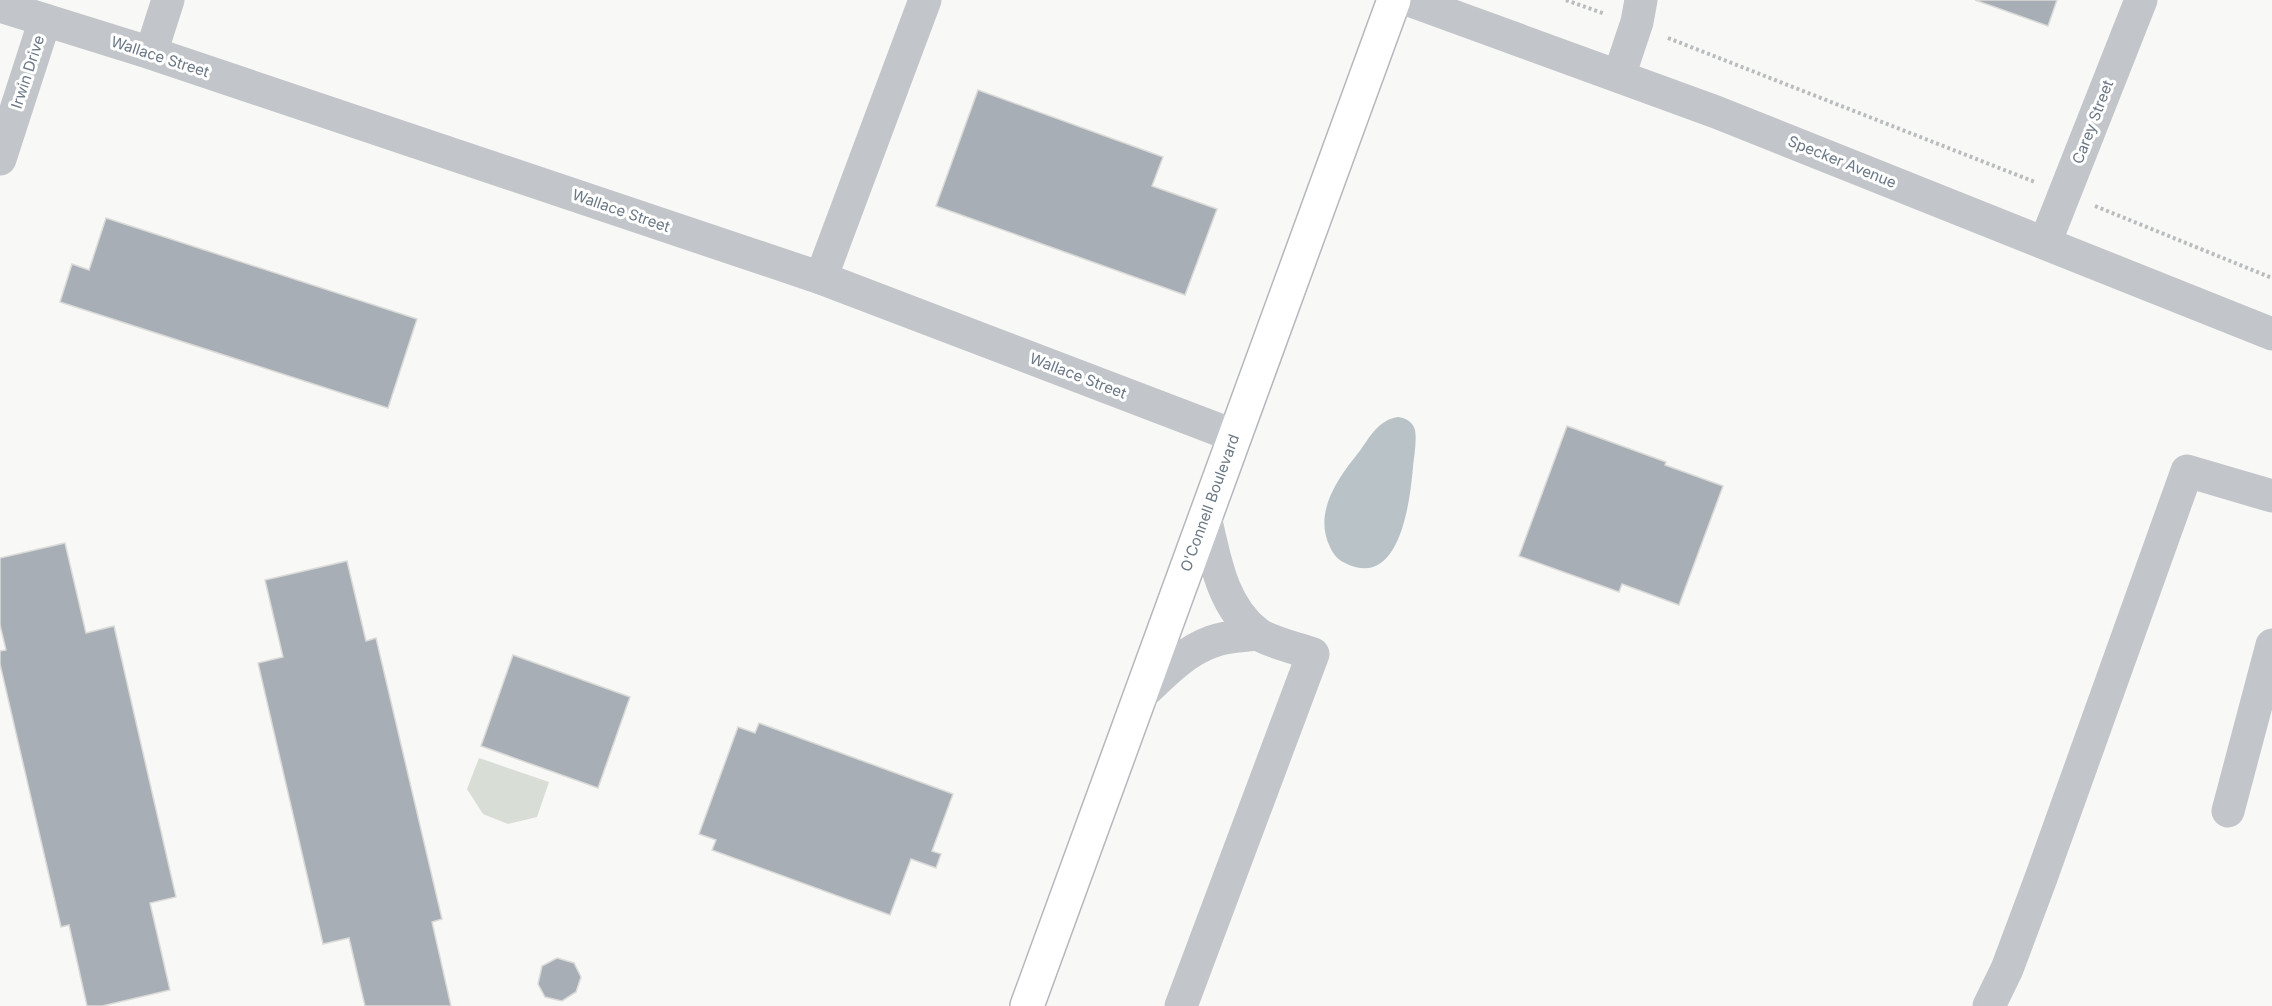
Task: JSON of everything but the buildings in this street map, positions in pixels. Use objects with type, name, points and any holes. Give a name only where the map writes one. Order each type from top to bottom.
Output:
[{"type":"main road","name":"O'Connell Boulevard","points":[[1027,1006],[1394,0]]},
{"type":"street","points":[[151,53],[168,0]]},
{"type":"street","points":[[821,278],[925,0]]},
{"type":"street","name":"Specker Avenue","points":[[1409,0],[1716,112],[2272,334]]},
{"type":"street","name":"Carey Street","points":[[2044,243],[2141,0]]},
{"type":"street","name":"Wallace Street","points":[[0,6],[151,53],[821,278],[1235,436]]},
{"type":"street","points":[[1618,76],[1638,13]]},
{"type":"street","name":"Irwin Drive","points":[[0,159],[45,20]]},
{"type":"street","points":[[1989,1006],[2007,969],[2041,878],[2187,471],[2272,495]]},
{"type":"street","points":[[1205,517],[1217,567],[1230,601],[1258,634]]},
{"type":"street","points":[[1140,696],[1166,670],[1192,651],[1212,641],[1258,634],[1313,654],[1181,1006]]},
{"type":"street","points":[[2228,811],[2272,645]]},
{"type":"path","points":[[1566,0],[1638,13],[2064,194],[2272,278]]},
{"type":"shaded area","points":[[1398,417],[1406,419],[1413,425],[1416,439],[1405,520],[1390,554],[1378,565],[1364,568],[1345,563],[1333,552],[1326,534],[1324,521],[1330,496],[1343,473],[1375,430],[1385,422]]},
{"type":"shaded area","points":[[479,758],[549,782],[537,817],[508,824],[483,814],[467,789]]}]
